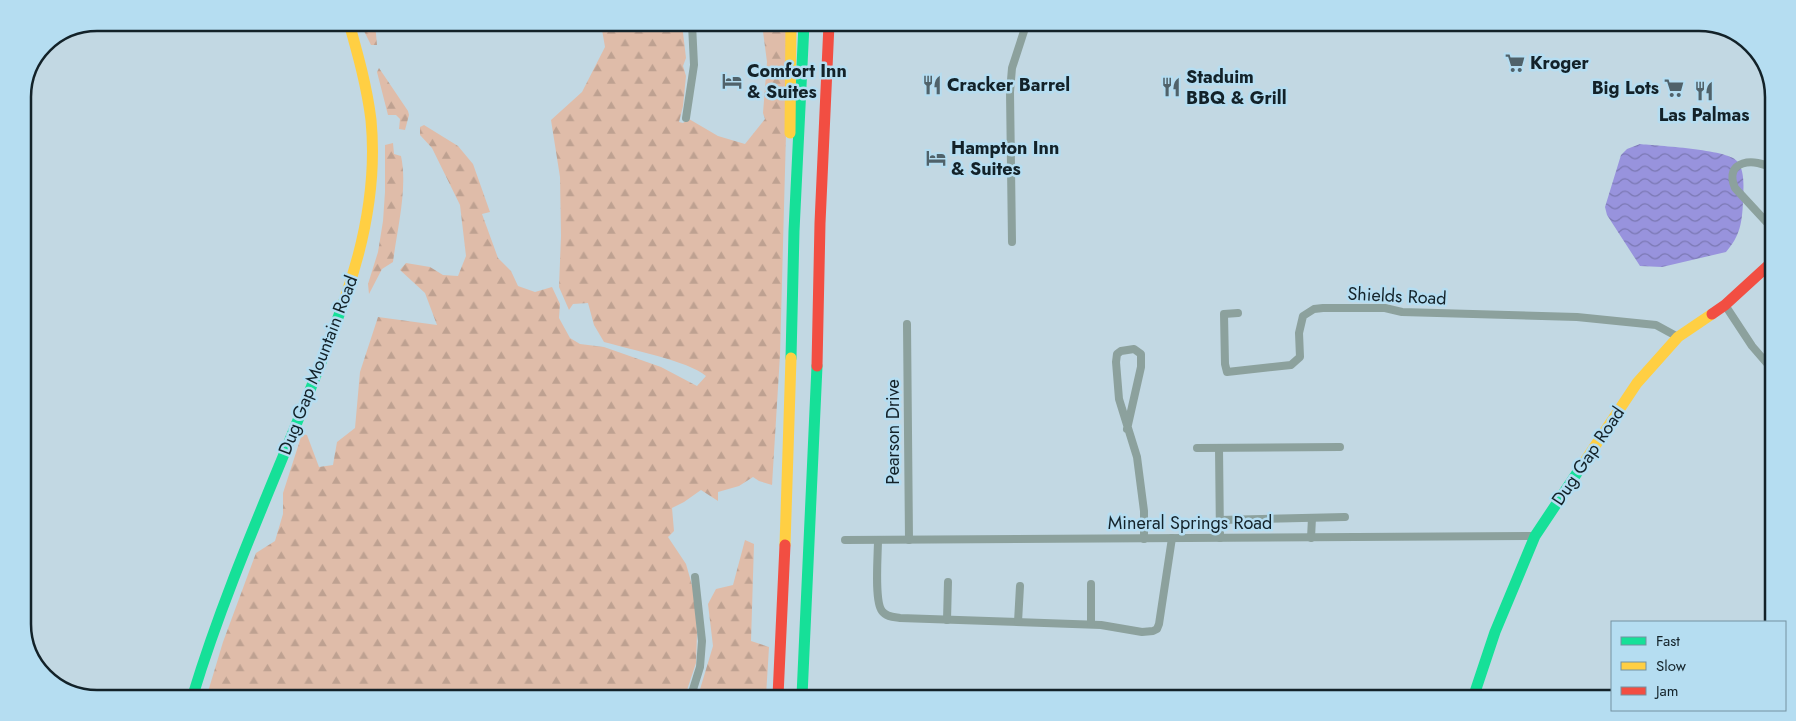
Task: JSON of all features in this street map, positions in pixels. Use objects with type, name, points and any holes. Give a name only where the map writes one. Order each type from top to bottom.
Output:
[{"type":"main road","name":"Dug Gap Mountain Road","points":[[195,690],[232,579],[308,396],[347,294],[362,246],[371,188],[372,136],[365,82],[351,31]]},
{"type":"main road","points":[[791,31],[790,148],[794,231]]},
{"type":"main road","points":[[778,690],[788,490],[794,231],[804,31]]},
{"type":"main road","points":[[802,690],[819,332],[820,223],[829,31]]},
{"type":"main road","points":[[827,79],[834,57],[839,31]]},
{"type":"main road","name":"Dug Gap Road","points":[[1476,690],[1494,632],[1535,536],[1637,383],[1678,337],[1725,305],[1765,268]]},
{"type":"street","points":[[686,118],[694,65],[692,31]]},
{"type":"street","points":[[1012,242],[1010,92],[1012,68],[1024,31]]},
{"type":"street","points":[[1765,165],[1747,161],[1740,164],[1733,173],[1732,182],[1735,188],[1765,220]]},
{"type":"street","points":[[1725,305],[1752,346],[1765,361]]},
{"type":"street","name":"Shields Road","points":[[1238,313],[1224,314],[1225,364],[1228,372],[1291,365],[1300,357],[1299,333],[1303,316],[1314,309],[1323,308],[1385,308],[1402,312],[1577,318],[1656,325],[1678,337]]},
{"type":"street","name":"Pearson Drive","points":[[907,324],[909,540]]},
{"type":"street","points":[[1128,429],[1141,367],[1141,354],[1134,349],[1121,351],[1116,362],[1119,400],[1128,429],[1137,457],[1144,511],[1144,538]]},
{"type":"street","points":[[1197,448],[1340,447]]},
{"type":"street","points":[[1219,448],[1220,538]]},
{"type":"street","points":[[1220,520],[1344,517]]},
{"type":"street","points":[[1311,538],[1312,518]]},
{"type":"street","name":"Mineral Springs Road","points":[[845,540],[1535,536]]},
{"type":"street","points":[[878,540],[877,596],[881,611],[887,615],[900,618],[1091,624],[1142,632],[1157,629],[1161,614],[1172,538]]},
{"type":"street","points":[[693,690],[700,667],[702,641],[695,577]]},
{"type":"street","points":[[947,620],[948,582]]},
{"type":"street","points":[[1091,584],[1091,624]]},
{"type":"street","points":[[1018,622],[1020,586]]},
{"type":"green space","points":[[364,31],[376,31],[377,45],[371,45]]},
{"type":"green space","points":[[602,31],[683,31],[686,58],[683,66],[686,76],[683,106],[679,122],[683,123],[689,119],[718,136],[745,144],[765,119],[763,113],[767,62],[763,31],[789,31],[780,355],[772,485],[753,477],[739,486],[718,492],[718,501],[701,490],[672,508],[674,531],[668,537],[686,564],[694,592],[697,632],[696,663],[687,690],[209,690],[223,642],[256,553],[275,541],[283,514],[283,493],[302,434],[307,435],[319,467],[333,465],[337,442],[355,428],[360,372],[378,317],[437,325],[425,293],[400,270],[406,263],[430,267],[443,275],[458,276],[466,256],[460,205],[432,148],[420,135],[420,127],[424,125],[458,146],[473,164],[490,212],[482,214],[498,258],[511,271],[518,286],[535,292],[552,287],[560,304],[559,318],[570,338],[580,344],[604,347],[661,367],[697,386],[706,376],[673,360],[604,342],[594,325],[588,303],[573,304],[569,310],[559,287],[561,236],[560,177],[551,120],[582,92],[605,47]]},
{"type":"green space","points":[[379,68],[408,111],[409,115],[405,130],[399,129],[400,119],[396,115],[388,115],[377,72]]},
{"type":"green space","points":[[393,143],[394,154],[401,156],[403,195],[393,262],[382,269],[369,294],[368,284],[378,252],[383,221],[385,145]]},
{"type":"green space","points":[[745,540],[754,544],[751,641],[769,647],[766,690],[700,690],[713,646],[708,604],[716,589],[733,585]]},
{"type":"water","points":[[1640,144],[1706,151],[1731,157],[1737,161],[1742,170],[1743,181],[1742,216],[1737,235],[1726,252],[1662,267],[1640,266],[1607,215],[1605,207],[1621,155],[1627,149]]},
{"type":"traffic: fast","points":[[791,358],[794,231],[804,31]]},
{"type":"traffic: fast","points":[[195,690],[227,595],[326,351],[344,301]]},
{"type":"traffic: fast","points":[[802,690],[817,366]]},
{"type":"traffic: fast","points":[[1476,690],[1495,632],[1535,536],[1583,464]]},
{"type":"traffic: slow","points":[[344,301],[358,257],[368,212],[372,166],[371,120],[362,71],[351,31]]},
{"type":"traffic: slow","points":[[790,133],[791,31]]},
{"type":"traffic: slow","points":[[1583,464],[1637,383],[1678,337],[1712,314]]},
{"type":"traffic: slow","points":[[785,545],[791,358]]},
{"type":"traffic: jam","points":[[817,366],[820,223],[829,31]]},
{"type":"traffic: jam","points":[[1712,314],[1725,305],[1765,268]]},
{"type":"traffic: jam","points":[[778,690],[785,545]]},
{"type":"place","name":"Kroger","points":[[1515,63]]},
{"type":"place","name":"Comfort Inn & Suites","points":[[732,81]]},
{"type":"place","name":"Cracker Barrel","points":[[932,85]]},
{"type":"place","name":"Staduim BBQ & Grill","points":[[1171,87]]},
{"type":"place","name":"Big Lots","points":[[1674,88]]},
{"type":"place","name":"Las Palmas","points":[[1704,91]]},
{"type":"place","name":"Hampton Inn & Suites","points":[[936,158]]}]
